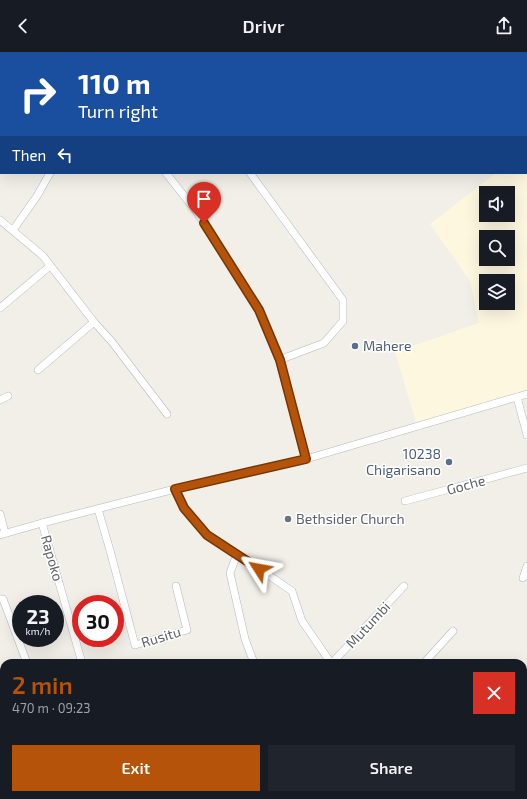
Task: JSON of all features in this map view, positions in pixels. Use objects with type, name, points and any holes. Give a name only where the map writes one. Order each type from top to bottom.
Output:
[{"type":"street","points":[[13,230],[37,196],[49,174]]},
{"type":"street","points":[[167,174],[196,211],[259,310],[280,360],[306,459]]},
{"type":"street","points":[[251,174],[343,300],[343,321],[324,343],[280,360]]},
{"type":"street","points":[[0,220],[43,256],[167,414]]},
{"type":"street","points":[[0,308],[50,266]]},
{"type":"street","points":[[38,370],[94,322]]},
{"type":"street","points":[[0,514],[2,534],[175,489],[306,459],[527,394]]},
{"type":"street","points":[[0,400],[8,396]]},
{"type":"street","points":[[517,398],[527,434]]},
{"type":"street","name":"Goche","points":[[405,501],[527,468]]},
{"type":"street","points":[[175,489],[184,508],[207,535],[292,592],[302,621],[329,659]]},
{"type":"street","name":"Rusitu","points":[[98,509],[135,645],[186,630],[176,586]]},
{"type":"street","name":"Rapoko","points":[[42,523],[81,659]]},
{"type":"street","points":[[237,554],[230,573],[245,639],[252,659]]},
{"type":"street","points":[[523,578],[527,566]]},
{"type":"street","name":"Mutumbi","points":[[336,659],[404,586]]},
{"type":"street","points":[[2,599],[25,659]]},
{"type":"street","points":[[428,659],[453,631]]},
{"type":"shaded area","points":[[495,174],[527,174],[527,397],[418,429],[395,352],[479,323],[470,281],[430,224],[479,186],[479,222],[515,222],[515,186],[479,186]]},
{"type":"place","name":"Mahere","points":[[355,346]]},
{"type":"place","name":"10238 Chigarisano","points":[[449,462]]},
{"type":"place","name":"Bethsider Church","points":[[288,519]]},
{"type":"route","points":[[204,223],[259,310],[280,360],[306,459],[175,489],[184,508],[207,535],[259,569]]}]
